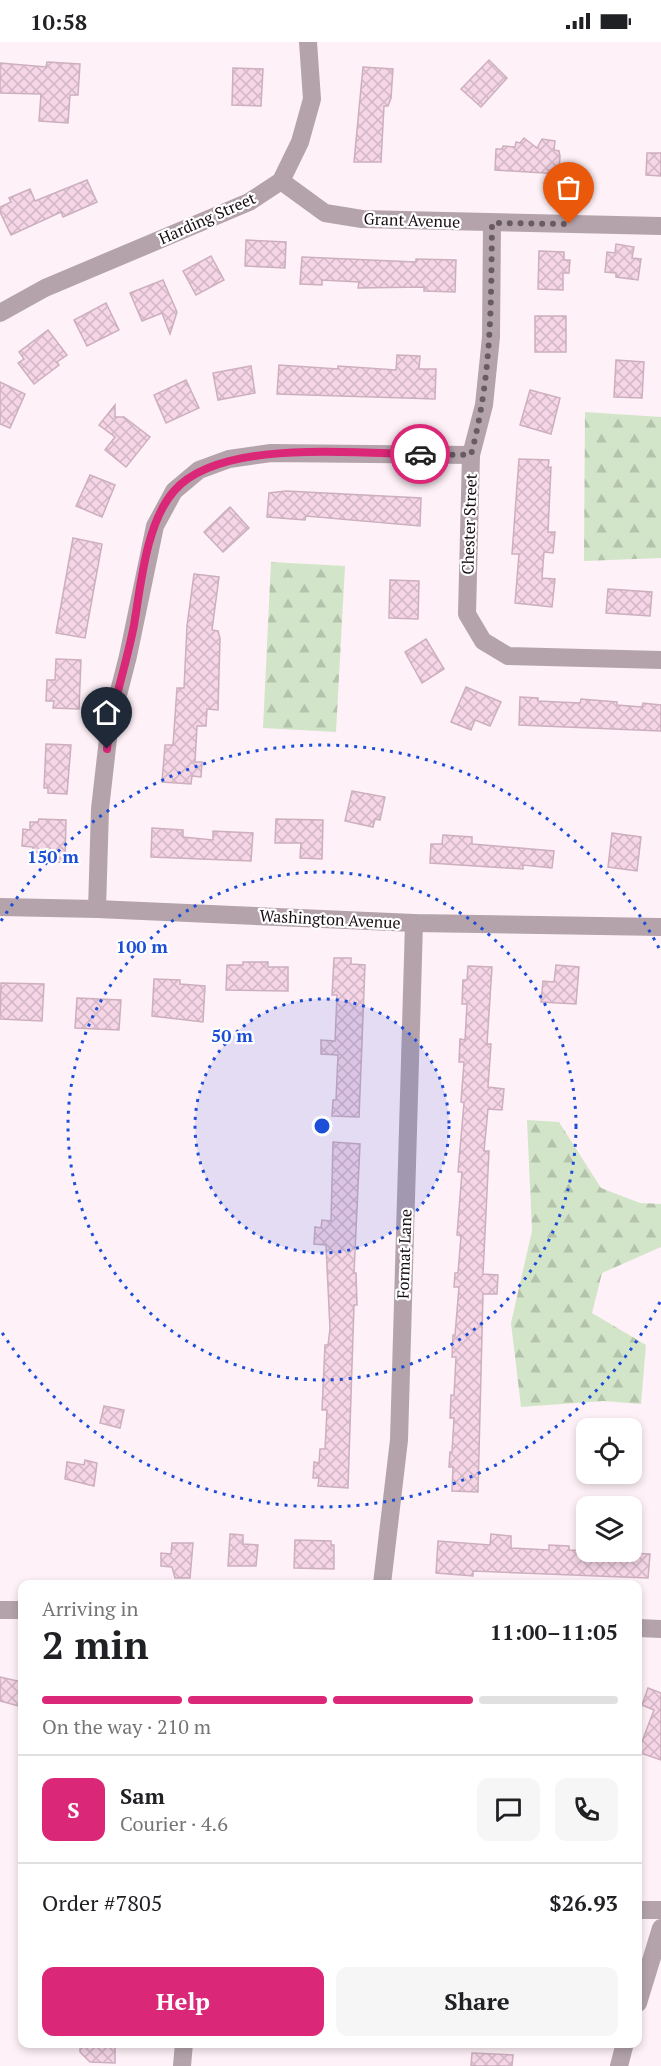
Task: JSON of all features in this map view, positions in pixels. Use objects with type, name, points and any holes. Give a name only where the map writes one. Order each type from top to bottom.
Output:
[{"type":"street","points":[[281,181],[300,142],[312,99],[308,42]]},
{"type":"street","name":"Grant Avenue","points":[[281,181],[325,213],[362,219],[661,226]]},
{"type":"street","name":"Harding Street","points":[[0,313],[45,288],[249,202],[281,181]]},
{"type":"street","name":"Chester Street","points":[[492,223],[491,337],[484,405],[471,455],[467,614],[483,641],[508,656],[661,660]]},
{"type":"street","points":[[97,909],[100,808],[109,730],[128,656],[155,526],[174,491],[199,470],[229,459],[271,453],[471,455]]},
{"type":"street","name":"Washington Avenue","points":[[0,907],[414,923],[661,927]]},
{"type":"street","name":"Format Lane","points":[[382,1580],[399,1440],[414,923]]},
{"type":"street","points":[[0,1610],[18,1610]]},
{"type":"street","points":[[642,1628],[661,1629]]},
{"type":"street","points":[[642,1910],[661,1910]]},
{"type":"street","points":[[642,1990],[661,1928]]},
{"type":"street","points":[[182,2066],[184,2048]]},
{"type":"street","points":[[619,2066],[624,2048]]},
{"type":"green space","points":[[585,412],[661,417],[661,558],[584,561]]},
{"type":"green space","points":[[271,562],[345,566],[336,732],[263,728]]},
{"type":"green space","points":[[527,1120],[559,1122],[601,1188],[640,1203],[661,1204],[661,1247],[602,1273],[592,1313],[646,1345],[641,1404],[603,1401],[521,1407],[511,1323],[532,1231]]},
{"type":"building","points":[[489,60],[507,78],[481,107],[461,89]]},
{"type":"building","points":[[47,62],[80,64],[78,95],[70,95],[68,123],[39,121],[41,94],[0,93],[0,63],[46,67]]},
{"type":"building","points":[[363,67],[393,69],[391,98],[388,106],[384,106],[381,162],[354,162]]},
{"type":"building","points":[[233,68],[263,69],[261,106],[232,105]]},
{"type":"building","points":[[524,138],[537,148],[542,139],[555,141],[554,150],[559,151],[560,156],[559,174],[495,170],[496,149],[502,149],[503,146],[515,147],[516,142],[520,143]]},
{"type":"building","points":[[647,153],[661,153],[661,176],[646,175]]},
{"type":"building","points":[[87,180],[97,202],[63,217],[61,212],[11,235],[0,212],[0,207],[11,202],[9,198],[30,189],[35,201]]},
{"type":"building","points":[[246,240],[286,242],[285,268],[245,266]]},
{"type":"building","points":[[616,244],[634,247],[632,258],[641,259],[638,280],[616,277],[616,273],[605,272],[607,252],[615,253]]},
{"type":"building","points":[[539,251],[564,252],[564,260],[570,260],[569,273],[563,273],[563,290],[538,289]]},
{"type":"building","points":[[211,256],[224,280],[196,295],[183,271]]},
{"type":"building","points":[[302,257],[416,262],[416,259],[456,260],[455,292],[424,291],[424,287],[358,288],[359,282],[322,280],[322,285],[300,284]]},
{"type":"building","points":[[163,280],[177,312],[170,334],[162,313],[142,321],[130,293]]},
{"type":"building","points":[[106,303],[119,330],[87,346],[74,320]]},
{"type":"building","points":[[535,316],[566,316],[566,352],[535,352]]},
{"type":"building","points":[[48,330],[67,355],[57,362],[59,365],[34,384],[18,363],[24,359],[19,352]]},
{"type":"building","points":[[397,355],[420,356],[419,369],[436,369],[435,399],[277,394],[279,365],[396,370]]},
{"type":"building","points":[[616,360],[644,362],[642,398],[614,397]]},
{"type":"building","points":[[251,366],[255,393],[218,400],[213,373]]},
{"type":"building","points":[[186,380],[199,408],[166,423],[154,395]]},
{"type":"building","points":[[0,382],[25,394],[10,428],[0,424]]},
{"type":"building","points":[[530,390],[560,398],[551,434],[520,425]]},
{"type":"building","points":[[115,405],[115,417],[124,417],[150,437],[126,467],[105,450],[115,437],[99,425]]},
{"type":"building","points":[[519,459],[549,460],[548,468],[551,467],[548,532],[555,532],[553,553],[544,552],[542,578],[555,579],[552,607],[515,603],[519,554],[512,554]]},
{"type":"building","points":[[90,475],[115,485],[102,517],[76,506]]},
{"type":"building","points":[[286,491],[421,498],[420,526],[306,516],[305,520],[267,517],[269,493]]},
{"type":"building","points":[[230,507],[249,528],[223,552],[204,532]]},
{"type":"building","points":[[73,538],[102,544],[85,638],[56,633]]},
{"type":"building","points":[[194,574],[219,577],[212,630],[218,631],[220,638],[218,710],[207,709],[206,726],[197,726],[195,762],[202,762],[201,777],[192,776],[191,784],[162,782],[165,745],[173,745],[177,688],[184,688],[187,626]]},
{"type":"building","points":[[390,580],[419,581],[418,619],[389,618]]},
{"type":"building","points":[[608,589],[652,592],[650,616],[606,613]]},
{"type":"building","points":[[426,639],[444,669],[422,683],[405,652]]},
{"type":"building","points":[[56,659],[81,660],[79,709],[53,708],[54,701],[46,701],[47,680],[55,680]]},
{"type":"building","points":[[466,687],[501,702],[490,726],[475,720],[471,730],[451,722]]},
{"type":"building","points":[[520,697],[538,698],[538,701],[580,703],[581,699],[642,707],[643,703],[661,705],[661,731],[519,725]]},
{"type":"building","points":[[46,744],[71,745],[67,794],[48,793],[48,788],[44,788]]},
{"type":"building","points":[[352,791],[385,797],[380,820],[375,819],[373,827],[345,821]]},
{"type":"building","points":[[39,819],[66,820],[65,863],[38,859],[38,852],[32,852],[33,847],[22,846],[23,829],[30,830],[30,822],[38,822]]},
{"type":"building","points":[[276,819],[323,820],[322,859],[300,858],[301,843],[275,843]]},
{"type":"building","points":[[152,828],[183,830],[183,837],[213,840],[213,831],[253,833],[251,861],[151,857]]},
{"type":"building","points":[[612,833],[641,837],[637,871],[608,867]]},
{"type":"building","points":[[443,835],[472,837],[472,844],[554,851],[552,868],[523,865],[523,869],[430,863],[431,844],[442,844]]},
{"type":"building","points":[[334,958],[351,958],[351,964],[365,965],[359,1117],[332,1116],[333,1100],[336,1100],[338,1055],[321,1054],[321,1040],[335,1041],[337,995],[332,995]]},
{"type":"building","points":[[243,962],[268,962],[268,967],[288,967],[288,991],[226,990],[227,965],[243,965]]},
{"type":"building","points":[[556,965],[579,967],[576,1004],[541,1002],[543,981],[554,982]]},
{"type":"building","points":[[468,966],[492,967],[487,1044],[491,1044],[488,1087],[504,1089],[502,1110],[488,1109],[484,1151],[489,1151],[483,1274],[498,1275],[497,1294],[483,1294],[478,1492],[452,1491],[453,1467],[449,1467],[454,1418],[450,1418],[451,1395],[454,1395],[456,1357],[452,1357],[453,1335],[455,1335],[459,1287],[454,1287],[455,1273],[458,1273],[461,1236],[457,1235],[462,1172],[458,1172],[464,1103],[461,1102],[464,1062],[459,1062],[460,1039],[465,1040],[467,1004],[462,1004],[463,980],[467,980]]},
{"type":"building","points":[[154,979],[180,980],[180,984],[205,986],[203,1022],[152,1016]]},
{"type":"building","points":[[1,983],[44,984],[42,1021],[0,1019]]},
{"type":"building","points":[[77,998],[121,1000],[119,1030],[75,1028]]},
{"type":"building","points":[[333,1142],[360,1144],[354,1273],[356,1273],[357,1305],[354,1305],[348,1488],[318,1486],[319,1478],[313,1478],[314,1462],[319,1463],[320,1449],[325,1449],[327,1410],[322,1410],[325,1345],[328,1345],[330,1329],[326,1245],[314,1244],[315,1227],[321,1228],[322,1220],[331,1221]]},
{"type":"building","points":[[104,1406],[124,1410],[120,1428],[100,1423]]},
{"type":"building","points":[[85,1460],[97,1463],[94,1486],[65,1479],[67,1462],[84,1465]]},
{"type":"building","points":[[230,1534],[243,1535],[243,1544],[258,1545],[256,1566],[228,1566]]},
{"type":"building","points":[[491,1534],[511,1536],[511,1548],[549,1550],[549,1545],[569,1546],[569,1550],[576,1550],[576,1562],[642,1562],[642,1554],[650,1554],[648,1578],[473,1571],[473,1576],[436,1573],[438,1541],[490,1545]]},
{"type":"building","points":[[295,1540],[331,1541],[331,1545],[334,1545],[334,1569],[294,1568]]},
{"type":"building","points":[[172,1543],[193,1543],[190,1578],[175,1578],[172,1567],[161,1566],[161,1553],[171,1554]]},
{"type":"building","points":[[0,1677],[18,1681],[18,1706],[0,1701]]},
{"type":"building","points":[[648,1688],[661,1693],[661,1760],[642,1753],[642,1742],[654,1710],[642,1705]]},
{"type":"building","points":[[80,2048],[115,2048],[115,2063],[90,2062],[80,2052]]},
{"type":"building","points":[[472,2053],[513,2055],[512,2066],[471,2066]]},
{"type":"way so far","points":[[420,454],[471,455],[484,405],[491,337],[492,223],[569,224]]},
{"type":"route","points":[[107,749],[109,730],[128,656],[155,526],[174,491],[199,470],[229,459],[271,453],[420,454]]}]
